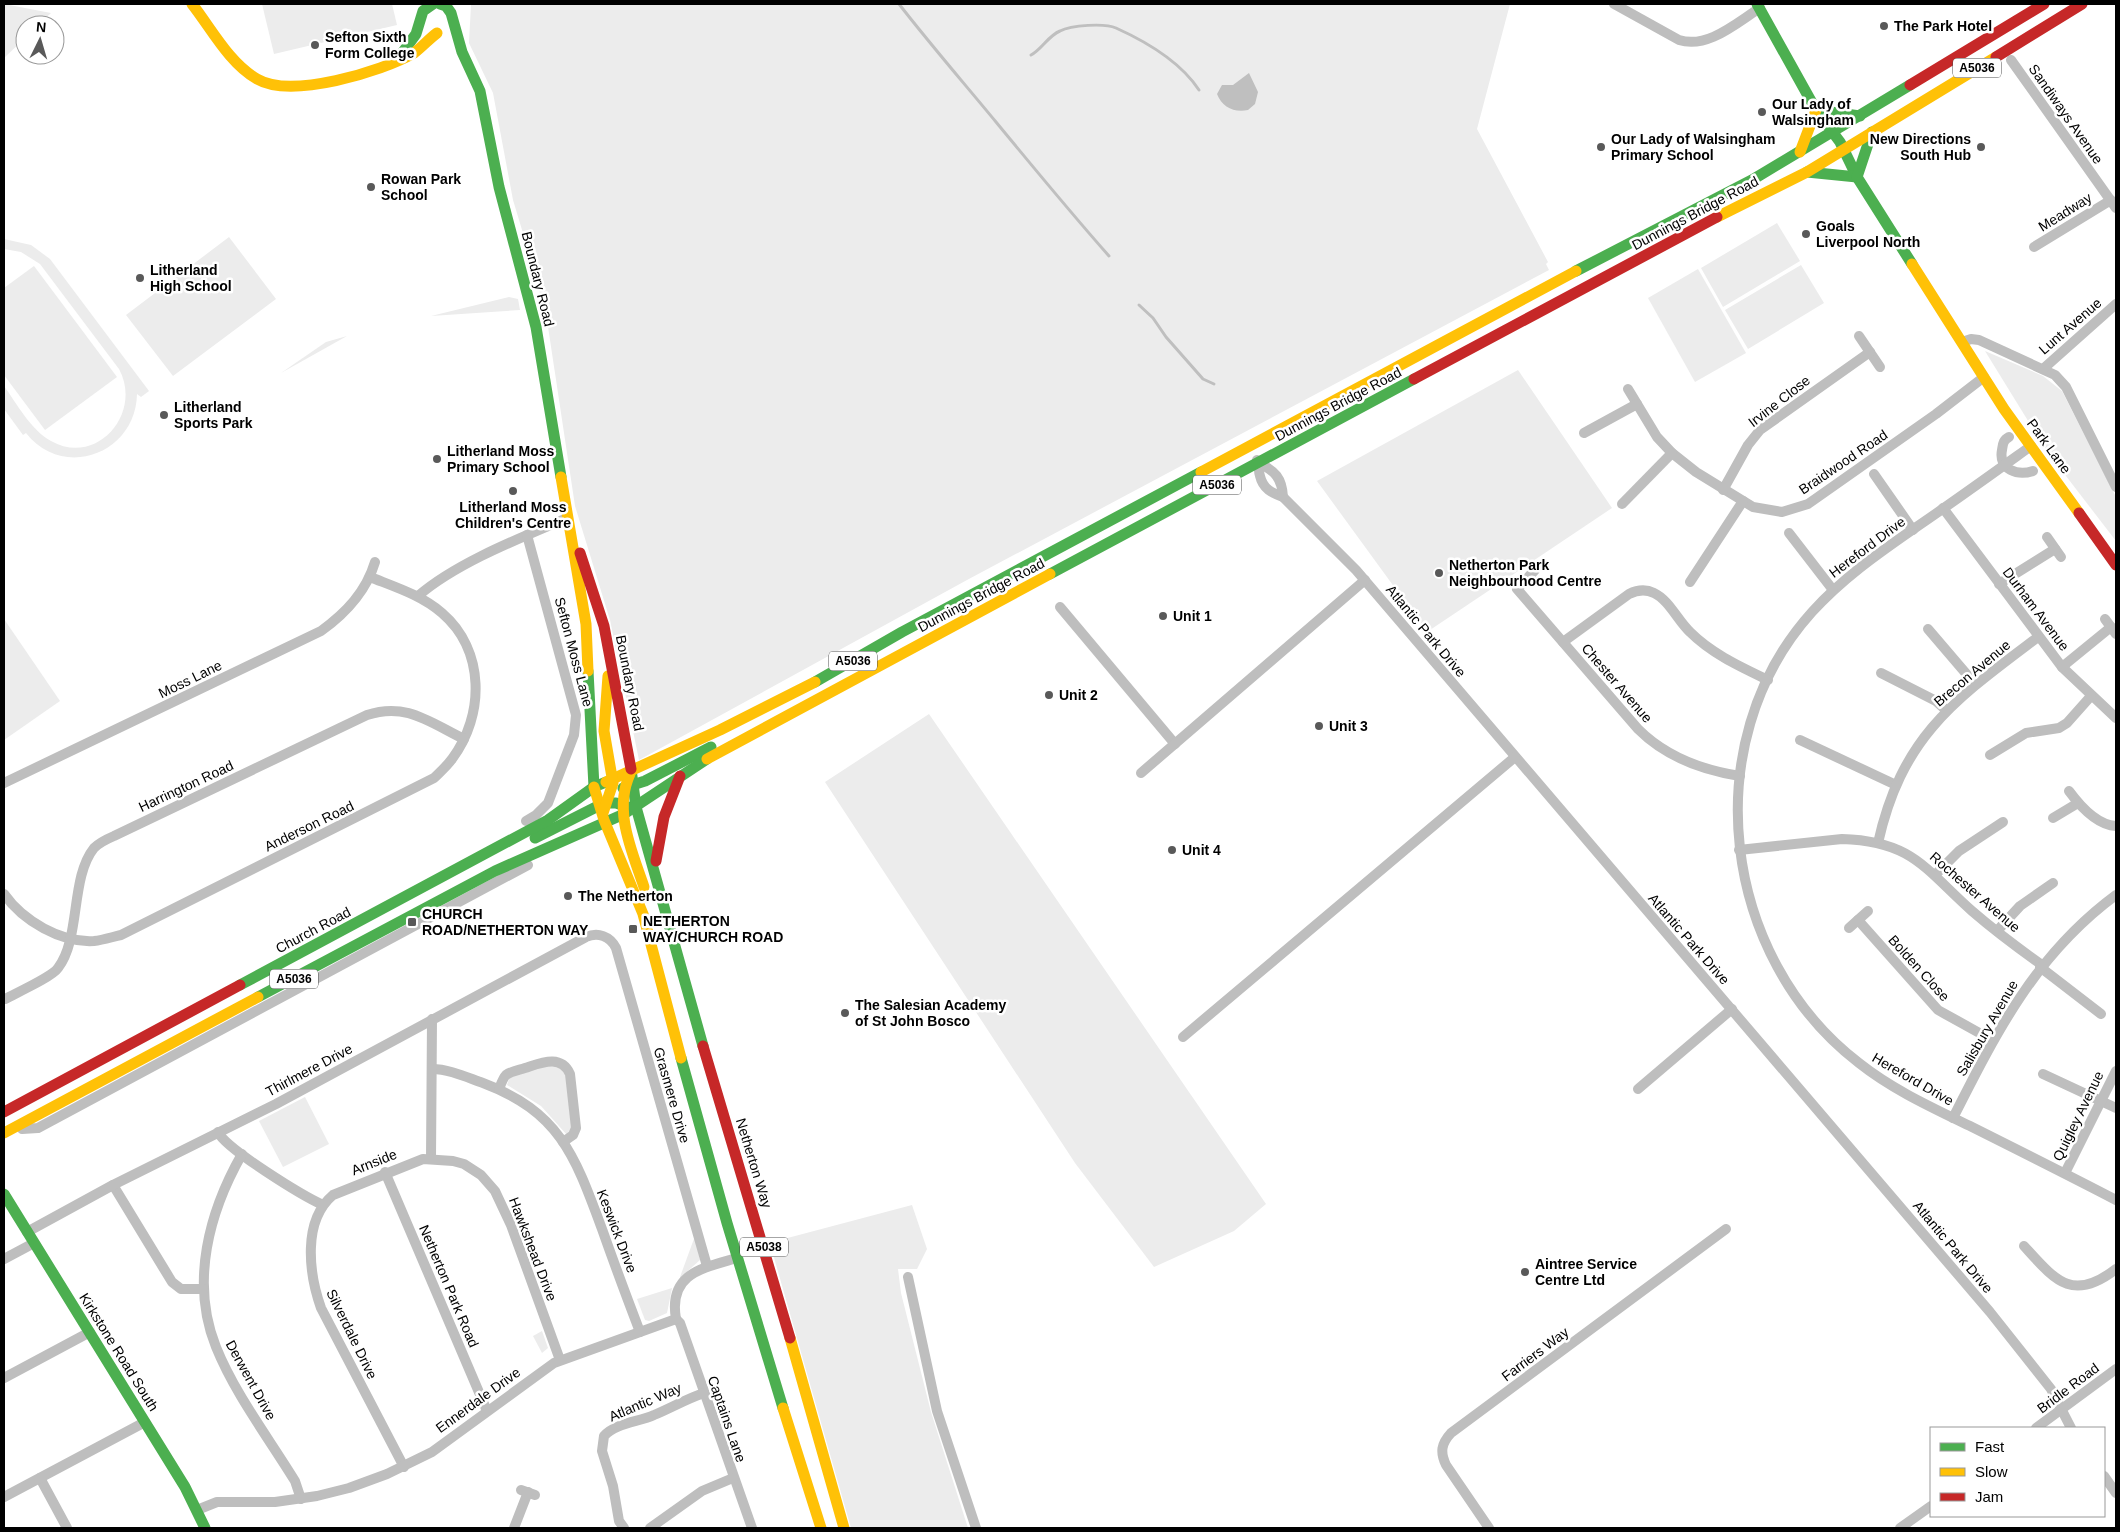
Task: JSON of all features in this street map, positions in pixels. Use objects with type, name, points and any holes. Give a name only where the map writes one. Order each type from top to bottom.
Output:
[{"type":"main road","points":[[192,4],[240,63],[257,79],[273,86],[317,84],[343,79],[411,54],[449,26],[456,4]]},
{"type":"main road","points":[[399,57],[412,41],[426,8],[433,4]]},
{"type":"main road","points":[[440,4],[449,10],[451,18]]},
{"type":"main road","points":[[2042,4],[2052,23]]},
{"type":"main road","name":"Dunnings Bridge Road","points":[[613,785],[634,769],[720,730],[808,686],[902,632],[1216,465],[1254,455],[1807,172],[1860,116],[2042,4]]},
{"type":"main road","name":"Dunnings Bridge Road","points":[[1834,143],[1872,132],[2082,4]]},
{"type":"main road","name":"Park Lane","points":[[1758,6],[1816,110],[1817,126],[1834,143],[1984,377],[2116,566]]},
{"type":"main road","name":"Boundary Road","points":[[422,18],[428,30],[438,33],[462,52]]},
{"type":"main road","name":"Boundary Road","points":[[451,18],[462,52],[480,91],[499,187],[534,319],[567,518],[586,624],[591,762],[613,785],[634,769],[610,654],[594,589],[567,518]]},
{"type":"main road","points":[[1834,143],[1820,152],[1800,152],[1816,110],[1860,116]]},
{"type":"main road","points":[[1807,172],[1857,177],[1872,132]]},
{"type":"main road","name":"Dunnings Bridge Road","points":[[602,812],[631,810],[716,752],[764,728],[1683,214],[1752,180],[1800,152]]},
{"type":"main road","points":[[610,654],[604,731],[613,785],[631,810],[648,900],[650,939]]},
{"type":"main road","points":[[602,812],[613,785],[733,735],[764,728]]},
{"type":"main road","points":[[656,872],[660,824],[665,808],[680,776]]},
{"type":"main road","points":[[602,812],[613,785]]},
{"type":"main road","name":"Church Road","points":[[4,1112],[613,785]]},
{"type":"main road","points":[[495,850],[525,843],[602,812],[631,810]]},
{"type":"main road","name":"Netherton Way","points":[[631,810],[656,872],[712,1079],[771,1269],[844,1528]]},
{"type":"main road","name":"A5036","points":[[8,1131],[74,1102],[495,871],[587,829],[602,812]]},
{"type":"main road","name":"A5038","points":[[602,812],[635,889],[754,1321],[821,1528]]},
{"type":"main road","name":"Kirkstone Road South","points":[[4,1194],[145,1422],[197,1510],[205,1528]]},
{"type":"street","points":[[1614,4],[1679,40],[1696,43],[1711,38],[1758,6]]},
{"type":"street","name":"Sandiways Avenue","points":[[2011,60],[2113,204]]},
{"type":"street","name":"Meadway","points":[[2034,247],[2113,204]]},
{"type":"street","name":"Lunt Avenue","points":[[2043,369],[2116,304]]},
{"type":"street","points":[[1859,336],[1880,367]]},
{"type":"street","points":[[1962,342],[1971,339],[1979,340],[2056,375],[2066,387],[2116,487]]},
{"type":"street","name":"Irvine Close","points":[[1723,490],[1748,444],[1760,430],[1870,352]]},
{"type":"street","name":"Braidwood Road","points":[[1628,389],[1658,437],[1672,452],[1723,490],[1754,507],[1782,512],[1808,504],[1936,414],[1984,377]]},
{"type":"street","points":[[1584,433],[1637,404]]},
{"type":"street","points":[[2008,437],[2004,442],[2001,455],[2004,465],[2009,470],[2022,473],[2034,471]]},
{"type":"street","name":"Hereford Drive","points":[[2031,446],[1875,555],[1833,590],[1810,614],[1791,640],[1768,680],[1750,727],[1740,776],[1737,810],[1739,850],[1755,920],[1776,966],[1802,1008],[1835,1043],[1873,1074],[1953,1118],[2116,1200]]},
{"type":"street","points":[[1622,504],[1672,452]]},
{"type":"street","name":"Atlantic Park Drive","points":[[1254,455],[1270,468],[1282,482],[1283,496]]},
{"type":"street","name":"Atlantic Park Drive","points":[[1254,455],[1259,476],[1267,489],[1271,493],[1283,496],[1365,580],[1990,1312],[2051,1389],[2070,1427]]},
{"type":"street","points":[[1874,474],[1913,530]]},
{"type":"street","points":[[1690,582],[1743,501]]},
{"type":"street","name":"Durham Avenue","points":[[1943,508],[2062,667],[2116,718]]},
{"type":"street","points":[[370,577],[418,596],[435,581],[567,518]]},
{"type":"street","points":[[1789,533],[1833,590]]},
{"type":"street","name":"Sefton Moss Lane","points":[[527,536],[576,714],[574,735],[548,803]]},
{"type":"street","points":[[1999,584],[2058,553],[2047,537]]},
{"type":"street","name":"Moss Lane","points":[[4,783],[321,631],[342,616],[370,577],[375,562]]},
{"type":"street","name":"Chester Avenue","points":[[1535,570],[1517,589],[1650,741],[1669,754],[1701,768],[1740,776]]},
{"type":"street","points":[[1141,773],[1365,580]]},
{"type":"street","points":[[1563,642],[1629,594],[1638,590],[1649,591],[1663,599],[1691,633],[1715,652],[1768,680]]},
{"type":"street","name":"Anderson Road","points":[[4,894],[30,919],[48,930],[69,938],[94,941],[121,935],[414,790],[434,778],[452,760],[464,739],[475,702],[477,685],[472,658],[459,632],[442,613],[418,596]]},
{"type":"street","points":[[1060,607],[1175,744]]},
{"type":"street","points":[[2062,667],[2111,627]]},
{"type":"street","points":[[1928,629],[1975,684]]},
{"type":"street","name":"Brecon Avenue","points":[[1878,843],[1896,785],[1924,736],[1946,710],[1975,684],[2038,636]]},
{"type":"street","points":[[1881,672],[1936,700],[1946,710]]},
{"type":"street","points":[[1990,755],[2026,733],[2063,725],[2091,696]]},
{"type":"street","name":"Harrington Road","points":[[5,999],[57,971],[68,953],[69,938],[87,858],[96,846],[367,715],[384,709],[403,710],[464,739]]},
{"type":"street","points":[[1800,740],[1896,785]]},
{"type":"street","points":[[1183,1037],[1515,757]]},
{"type":"street","points":[[2069,791],[2078,803],[2104,822],[2116,826]]},
{"type":"street","name":"Church Road","points":[[41,1091],[54,1075],[536,816],[548,803]]},
{"type":"street","points":[[2053,818],[2078,803]]},
{"type":"street","points":[[1936,874],[1959,851],[2003,822]]},
{"type":"street","name":"Rochester Avenue","points":[[1739,850],[1842,839],[1878,843],[1906,853],[1936,874],[1966,905],[2100,1014]]},
{"type":"street","points":[[1997,931],[2020,906],[2054,883]]},
{"type":"street","name":"Salisbury Avenue","points":[[1953,1118],[1992,1040],[2041,966],[2066,938],[2115,900]]},
{"type":"street","points":[[1849,928],[1868,911]]},
{"type":"street","name":"Bolden Close","points":[[1858,920],[1938,1010],[1992,1040]]},
{"type":"street","name":"Thirlmere Drive","points":[[27,1232],[112,1185],[276,1104],[586,937],[603,936]]},
{"type":"street","name":"Grasmere Drive","points":[[603,936],[612,941],[616,948],[707,1266]]},
{"type":"street","points":[[1638,1089],[1732,1009]]},
{"type":"street","points":[[431,1158],[432,1019]]},
{"type":"street","points":[[499,1089],[505,1076],[520,1070],[551,1061],[566,1067],[570,1074],[576,1128],[573,1135],[563,1142]]},
{"type":"street","name":"Keswick Drive","points":[[432,1068],[445,1070],[499,1089],[532,1107],[553,1128],[577,1165],[640,1332]]},
{"type":"street","name":"Quigley Avenue","points":[[2065,1173],[2116,1071]]},
{"type":"street","points":[[2043,1074],[2116,1108]]},
{"type":"street","points":[[218,1132],[222,1139],[242,1154],[323,1205]]},
{"type":"street","name":"Derwent Drive","points":[[242,1154],[226,1184],[212,1218],[206,1248],[204,1289],[208,1320],[221,1359],[295,1481],[300,1499]]},
{"type":"street","name":"Arnside","points":[[323,1205],[340,1191],[416,1160],[431,1158]]},
{"type":"street","name":"Hawkshead Drive","points":[[431,1158],[464,1164],[481,1175],[495,1191],[511,1225],[560,1360]]},
{"type":"street","name":"Netherton Park Road","points":[[385,1172],[487,1412]]},
{"type":"street","points":[[112,1185],[172,1282],[181,1289],[204,1289]]},
{"type":"street","name":"Silverdale Drive","points":[[323,1205],[316,1221],[311,1248],[312,1279],[316,1294],[321,1308],[404,1467]]},
{"type":"street","name":"Farriers Way","points":[[1488,1528],[1446,1465],[1442,1455],[1444,1442],[1452,1433],[1726,1229]]},
{"type":"street","points":[[4,1259],[34,1243]]},
{"type":"street","points":[[2024,1246],[2050,1274],[2066,1284],[2079,1286],[2092,1284],[2116,1270]]},
{"type":"street","points":[[676,1319],[675,1301],[681,1285],[692,1273],[707,1266],[737,1258]]},
{"type":"street","points":[[908,1277],[937,1411],[976,1528]]},
{"type":"street","name":"Ennerdale Drive","points":[[197,1510],[217,1502],[264,1502],[300,1499],[349,1488],[404,1467],[432,1452],[542,1370],[560,1360],[676,1319]]},
{"type":"street","name":"Captains Lane","points":[[676,1319],[680,1323],[752,1528]]},
{"type":"street","points":[[4,1378],[90,1332]]},
{"type":"street","name":"Bridle Road","points":[[2037,1427],[2116,1369]]},
{"type":"street","name":"Atlantic Way","points":[[624,1528],[619,1521],[613,1486],[602,1451],[604,1436],[614,1429],[653,1416],[679,1402],[704,1393]]},
{"type":"street","points":[[4,1497],[145,1422]]},
{"type":"street","points":[[2105,1477],[2116,1493]]},
{"type":"street","points":[[40,1478],[67,1528]]},
{"type":"street","points":[[650,1528],[663,1525],[702,1491],[734,1478]]},
{"type":"street","points":[[514,1528],[528,1492]]},
{"type":"street","points":[[1900,1528],[1930,1507]]},
{"type":"shaded area","points":[[4,4],[51,13],[49,15],[15,15],[15,48],[4,58]]},
{"type":"shaded area","points":[[262,4],[392,4],[397,25],[274,54]]},
{"type":"shaded area","points":[[471,4],[1510,4],[1477,129],[1548,262],[1546,264],[1549,270],[967,580],[639,760],[610,620],[575,506],[547,320],[544,316],[538,283],[513,200],[493,93],[469,43]]},
{"type":"shaded area","points":[[1249,73],[1258,92],[1255,104],[1248,110],[1243,111],[1233,110],[1225,106],[1217,94],[1222,85],[1233,85]]},
{"type":"shaded area","points":[[1777,223],[1800,261],[1723,307],[1701,268]]},
{"type":"shaded area","points":[[229,237],[276,299],[173,376],[126,315]]},
{"type":"shaded area","points":[[4,239],[31,245],[50,259],[149,391],[141,397],[137,394],[134,415],[125,432],[111,445],[95,454],[78,457],[59,455],[42,448],[26,433],[23,435],[4,409],[4,386],[25,416],[44,436],[51,441],[68,447],[84,447],[99,441],[111,431],[120,418],[125,402],[125,386],[119,369],[40,264],[21,252],[4,249]]},
{"type":"shaded area","points":[[1801,265],[1824,303],[1748,349],[1725,310]]},
{"type":"shaded area","points":[[34,266],[117,377],[45,430],[4,375],[4,288]]},
{"type":"shaded area","points":[[1698,269],[1746,353],[1695,382],[1648,298]]},
{"type":"shaded area","points":[[509,297],[518,299],[520,310],[431,316]]},
{"type":"shaded area","points":[[347,336],[281,373],[326,342]]},
{"type":"shaded area","points":[[1985,351],[2043,376],[2062,391],[2116,497],[2116,541],[2046,450]]},
{"type":"shaded area","points":[[1518,370],[1612,508],[1427,632],[1317,481]]},
{"type":"shaded area","points":[[4,619],[60,701],[4,740]]},
{"type":"shaded area","points":[[929,714],[1266,1204],[1234,1231],[1154,1267],[1075,1163],[825,782]]},
{"type":"shaded area","points":[[546,1065],[559,1066],[566,1076],[573,1127],[567,1135],[541,1106],[507,1085],[510,1076]]},
{"type":"shaded area","points":[[305,1097],[329,1144],[283,1167],[259,1121]]},
{"type":"shaded area","points":[[912,1205],[927,1249],[917,1269],[898,1269],[901,1293],[931,1412],[968,1528],[851,1528],[771,1247],[780,1240]]},
{"type":"shaded area","points":[[695,1236],[700,1260],[680,1278],[680,1277]]},
{"type":"shaded area","points":[[672,1288],[667,1313],[649,1321],[645,1320],[637,1299]]},
{"type":"shaded area","points":[[542,1331],[548,1348],[542,1353],[533,1336]]},
{"type":"waterway","points":[[899,4],[1109,256]]},
{"type":"waterway","points":[[1031,55],[1052,36],[1065,29],[1088,25],[1111,26],[1162,53],[1173,61],[1199,90]]},
{"type":"waterway","points":[[1139,305],[1153,318],[1166,337],[1203,379],[1214,384]]},
{"type":"traffic: fast","points":[[400,56],[416,34],[423,11],[433,4]]},
{"type":"traffic: fast","points":[[440,4],[446,6],[451,13],[462,52],[480,91],[499,187],[536,327],[561,477]]},
{"type":"traffic: fast","points":[[1757,4],[1816,110],[1840,142],[1857,177],[1912,264]]},
{"type":"traffic: fast","points":[[1576,271],[1752,180],[1910,85]]},
{"type":"traffic: fast","points":[[1816,110],[1860,116]]},
{"type":"traffic: fast","points":[[1857,177],[1872,132]]},
{"type":"traffic: fast","points":[[1807,172],[1857,177]]},
{"type":"traffic: fast","points":[[1050,574],[1414,379]]},
{"type":"traffic: fast","points":[[815,682],[902,632],[1201,472]]},
{"type":"traffic: fast","points":[[588,671],[594,787]]},
{"type":"traffic: fast","points":[[623,788],[645,781],[711,747]]},
{"type":"traffic: fast","points":[[258,997],[495,871],[624,814],[707,759]]},
{"type":"traffic: fast","points":[[631,769],[636,807],[703,1046]]},
{"type":"traffic: fast","points":[[240,985],[548,820],[594,787],[606,782]]},
{"type":"traffic: fast","points":[[535,838],[604,803],[616,803],[631,808]]},
{"type":"traffic: fast","points":[[681,1058],[727,1223],[783,1408]]},
{"type":"traffic: fast","points":[[4,1194],[185,1487],[205,1528]]},
{"type":"traffic: slow","points":[[192,4],[229,55],[257,79],[272,84],[291,86],[313,85],[359,75],[414,53],[437,33]]},
{"type":"traffic: slow","points":[[1717,217],[1807,172],[1996,57]]},
{"type":"traffic: slow","points":[[1800,152],[1816,110]]},
{"type":"traffic: slow","points":[[1912,264],[2004,409],[2079,513]]},
{"type":"traffic: slow","points":[[1201,472],[1576,271]]},
{"type":"traffic: slow","points":[[561,477],[586,624],[588,671]]},
{"type":"traffic: slow","points":[[707,759],[1050,574]]},
{"type":"traffic: slow","points":[[603,813],[613,783],[604,731],[608,676]]},
{"type":"traffic: slow","points":[[606,782],[720,730],[815,682]]},
{"type":"traffic: slow","points":[[630,774],[623,802],[624,817],[626,831],[644,887]]},
{"type":"traffic: slow","points":[[594,787],[604,820],[643,914],[681,1058]]},
{"type":"traffic: slow","points":[[4,1133],[258,997]]},
{"type":"traffic: slow","points":[[790,1338],[844,1528]]},
{"type":"traffic: slow","points":[[783,1408],[821,1528]]},
{"type":"traffic: jam","points":[[1910,85],[2044,4]]},
{"type":"traffic: jam","points":[[1996,57],[2082,4]]},
{"type":"traffic: jam","points":[[1414,379],[1717,217]]},
{"type":"traffic: jam","points":[[2079,513],[2116,565]]},
{"type":"traffic: jam","points":[[580,553],[604,626],[631,769]]},
{"type":"traffic: jam","points":[[656,861],[664,817],[680,776]]},
{"type":"traffic: jam","points":[[4,1112],[240,985]]},
{"type":"traffic: jam","points":[[703,1046],[790,1338]]},
{"type":"place","name":"The Park Hotel","points":[[1884,26]]},
{"type":"place","name":"Sefton Sixth Form College","points":[[315,45]]},
{"type":"place","name":"Our Lady of Walsingham","points":[[1762,112]]},
{"type":"place","name":"Our Lady of Walsingham Primary School","points":[[1601,147]]},
{"type":"place","name":"New Directions South Hub","points":[[1981,147]]},
{"type":"place","name":"Rowan Park School","points":[[371,187]]},
{"type":"place","name":"Goals Liverpool North","points":[[1806,234]]},
{"type":"place","name":"Litherland High School","points":[[140,278]]},
{"type":"place","name":"Litherland Sports Park","points":[[164,415]]},
{"type":"place","name":"Litherland Moss Primary School","points":[[437,459]]},
{"type":"place","name":"Litherland Moss Children's Centre","points":[[513,491]]},
{"type":"place","name":"Netherton Park Neighbourhood Centre","points":[[1439,573]]},
{"type":"place","name":"Unit 1","points":[[1163,616]]},
{"type":"place","name":"Unit 2","points":[[1049,695]]},
{"type":"place","name":"Unit 3","points":[[1319,726]]},
{"type":"place","name":"Unit 4","points":[[1172,850]]},
{"type":"place","name":"The Netherton","points":[[568,896]]},
{"type":"place","name":"CHURCH ROAD/NETHERTON WAY","points":[[412,922]]},
{"type":"place","name":"NETHERTON WAY/CHURCH ROAD","points":[[633,929]]},
{"type":"place","name":"The Salesian Academy of St John Bosco","points":[[845,1013]]},
{"type":"place","name":"Aintree Service Centre Ltd","points":[[1525,1272]]}]
